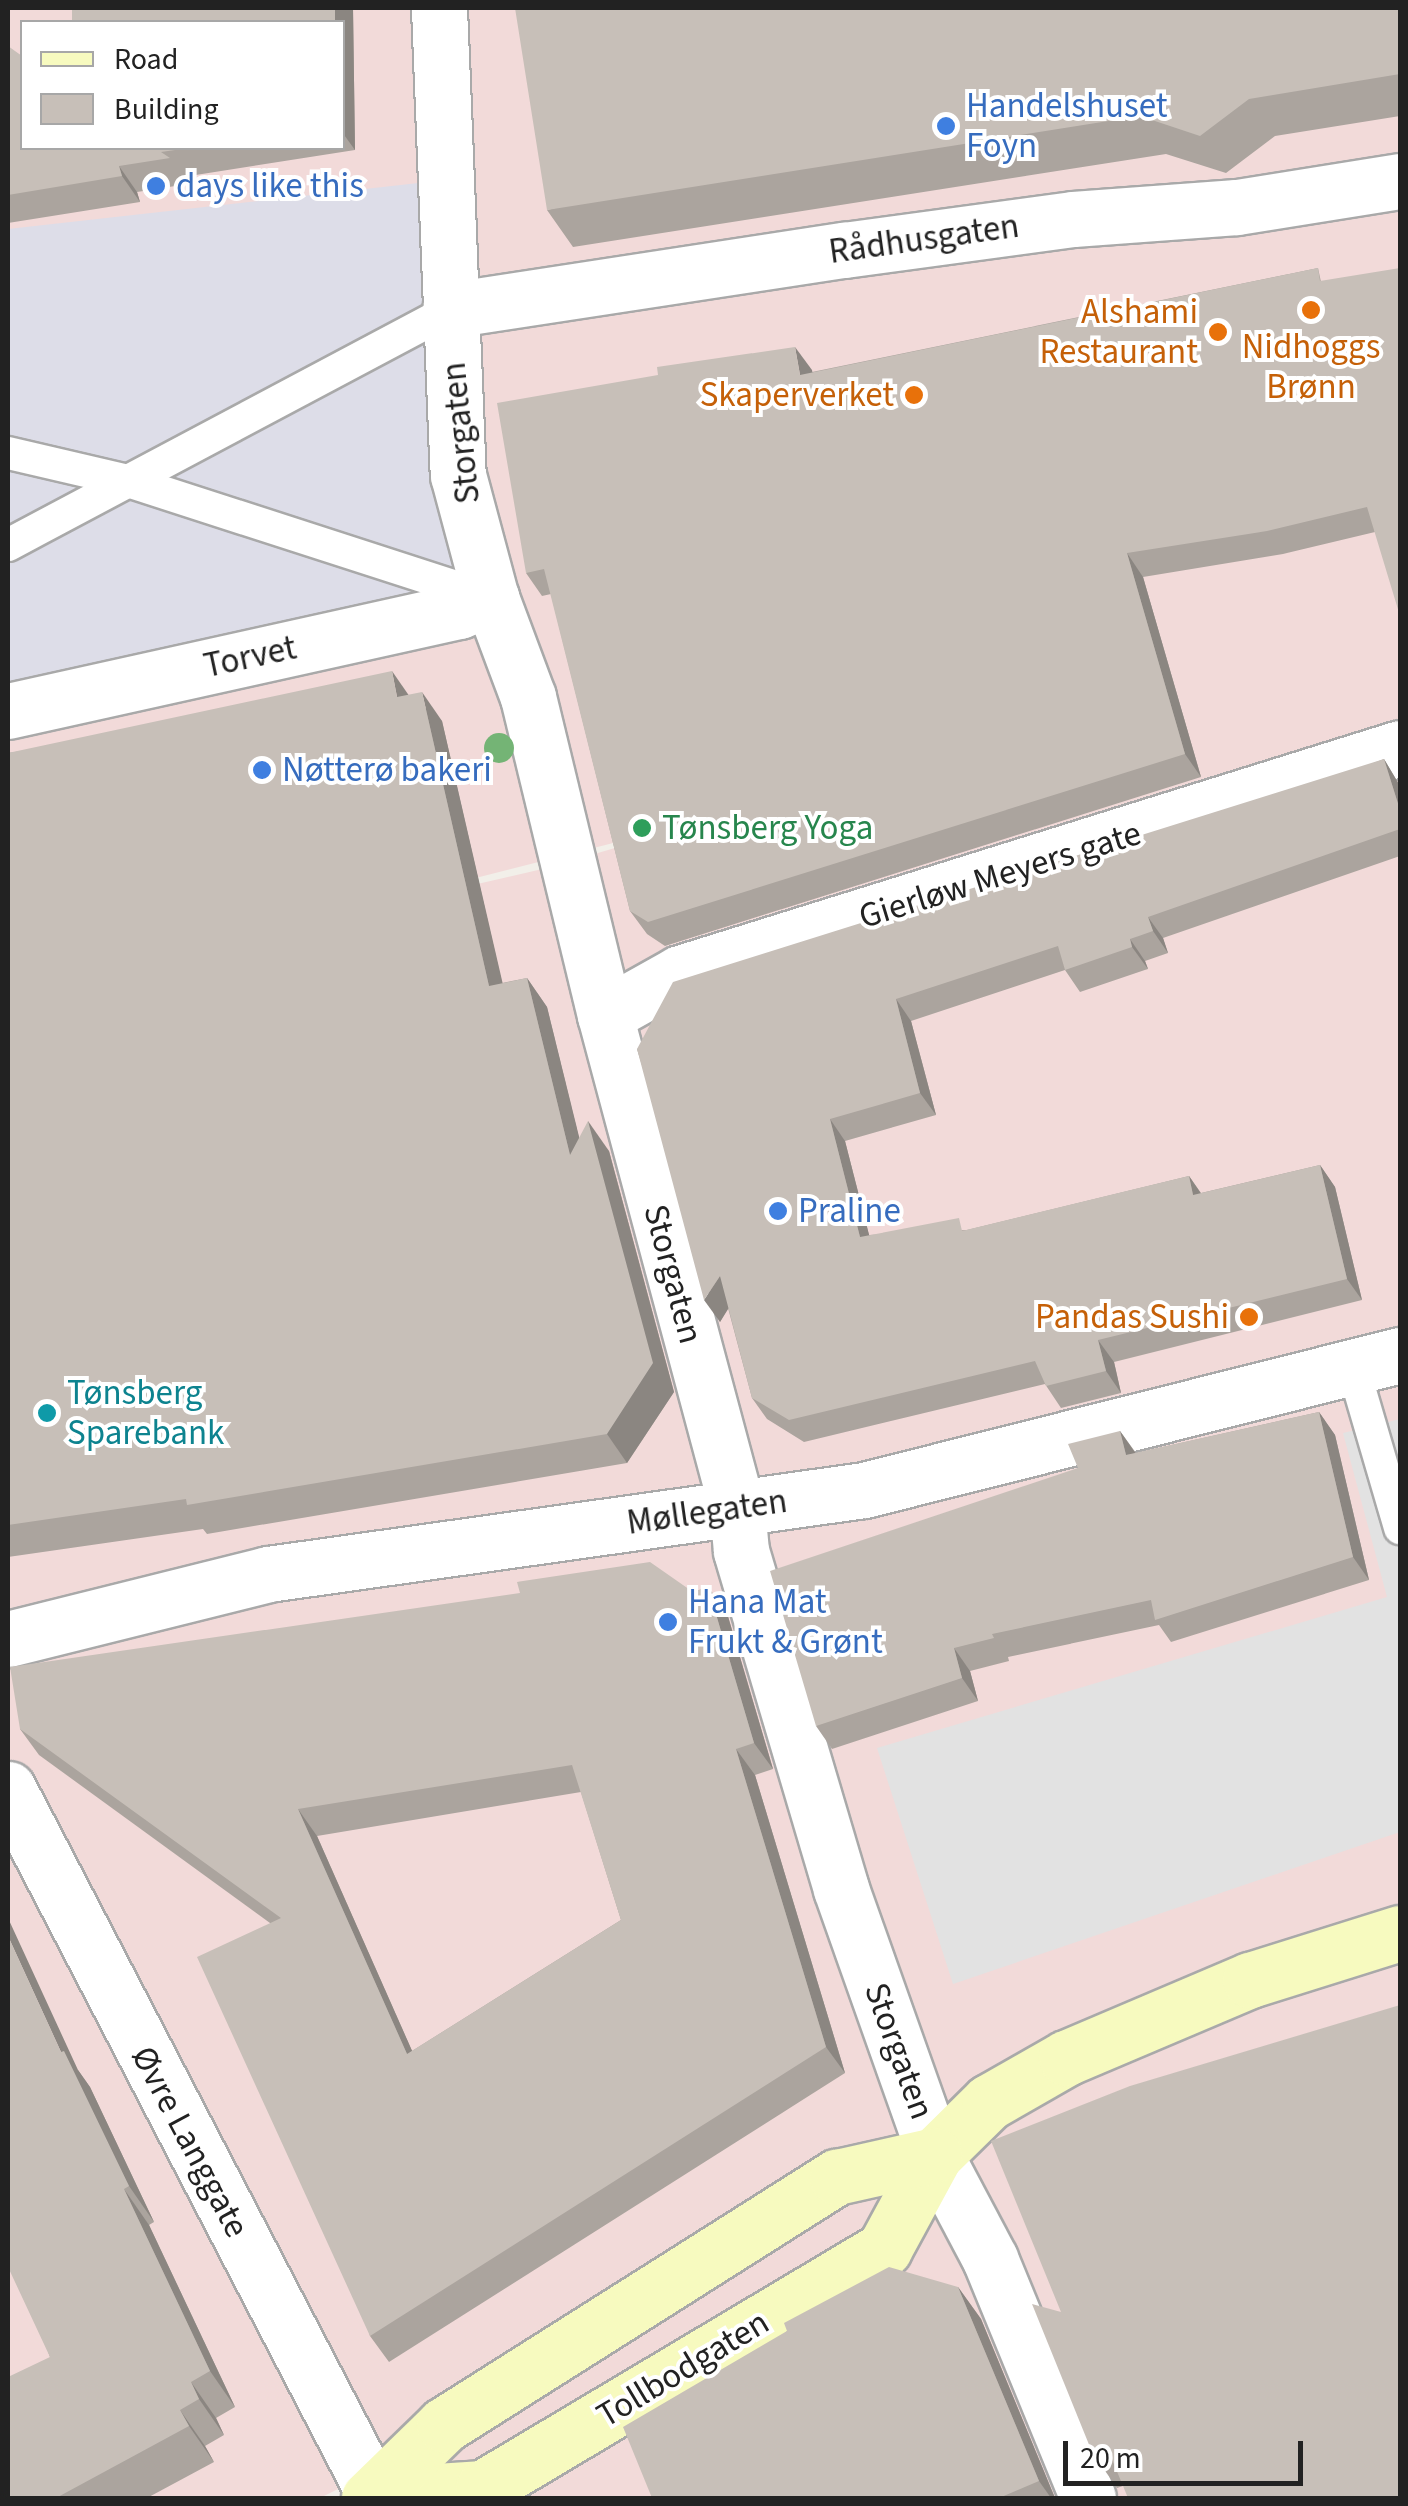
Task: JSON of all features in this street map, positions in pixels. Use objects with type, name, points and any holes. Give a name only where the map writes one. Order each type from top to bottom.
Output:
[{"type":"main road","name":"Tollbodgaten","points":[[372,2497],[483,2488],[884,2249],[936,2155],[990,2102],[1066,2058],[1250,1980],[1400,1933]]},
{"type":"main road","points":[[372,2497],[444,2425],[837,2177],[936,2155]]},
{"type":"street","name":"Storgaten","points":[[439,8],[458,475],[491,598],[528,697],[605,1015],[738,1508],[741,1550],[841,1889],[936,2155],[990,2260],[1088,2498]]},
{"type":"street","name":"Rådhusgaten","points":[[450,310],[863,247],[1074,219],[1237,207],[1400,181]]},
{"type":"street","name":"Torvet","points":[[8,711],[460,611],[491,598]]},
{"type":"street","name":"Gierløw Meyers gate","points":[[605,1015],[680,974],[1400,748]]},
{"type":"street","name":"Møllegaten","points":[[8,1639],[268,1574],[864,1490],[1377,1361]]},
{"type":"street","name":"Øvre Langgate","points":[[8,1788],[372,2497]]},
{"type":"lane","points":[[8,546],[450,310]]},
{"type":"lane","points":[[8,453],[128,481],[491,598]]},
{"type":"lane","points":[[1377,1361],[1400,1528]]},
{"type":"shaded area","points":[[8,8],[1400,8],[1400,2498],[366,2498],[356,2480],[320,2498],[8,2498]],"holes":[[[739,811],[551,867],[295,926]]]},
{"type":"shaded area","points":[[445,180],[491,598],[8,711],[8,229]]},
{"type":"shaded area","points":[[1400,1419],[1400,1832],[953,1984],[877,1748],[1387,1597],[1343,1433]]},
{"type":"building","points":[[72,8],[335,8],[335,20],[72,20]]},
{"type":"building","name":"Handelshuset Foyn","points":[[515,8],[1400,8],[1400,74],[1249,99],[1200,136],[1140,116],[547,210]]},
{"type":"building","points":[[8,46],[20,55],[20,150],[175,150],[161,152],[170,158],[119,166],[122,176],[8,195]]},
{"type":"building","points":[[1318,268],[1320,281],[1400,268],[1400,616],[1367,507],[1267,531],[1127,553],[1185,754],[648,922],[630,911],[544,569],[526,573],[497,403],[658,375],[657,367],[795,347],[800,375]]},
{"type":"building","points":[[392,671],[397,697],[422,692],[489,986],[527,978],[570,1155],[588,1121],[653,1363],[607,1434],[187,1505],[186,1499],[8,1525],[8,753]]},
{"type":"building","points":[[1384,759],[1400,810],[1400,829],[1148,917],[1153,931],[1130,939],[1132,947],[1065,970],[1058,946],[896,999],[920,1093],[830,1119],[860,1237],[959,1218],[962,1231],[1189,1176],[1193,1195],[1320,1165],[1347,1279],[1098,1340],[1106,1371],[1046,1386],[1035,1361],[789,1420],[752,1398],[720,1276],[704,1300],[637,1049],[673,982]]},
{"type":"building","points":[[1319,1412],[1353,1557],[1155,1620],[1151,1600],[992,1634],[994,1638],[954,1648],[962,1678],[816,1726],[770,1571],[1078,1468],[1068,1444],[1120,1431],[1126,1455]]},
{"type":"building","points":[[650,1562],[693,1592],[708,1587],[754,1743],[736,1749],[826,2047],[370,2336],[197,1957],[281,1918],[20,1729],[10,1667],[520,1593],[517,1582]],"holes":[[[572,1765],[621,1920],[407,2054],[298,1809]]]},
{"type":"building","points":[[8,1936],[129,2186],[124,2189],[210,2371],[191,2382],[199,2399],[180,2410],[189,2426],[56,2498],[8,2498],[8,2377],[50,2357],[8,2267]]},
{"type":"building","points":[[1400,2005],[1400,2498],[1128,2498],[1106,2445],[1092,2452],[1032,2304],[1061,2312],[991,2141],[1130,2086]]},
{"type":"building","points":[[889,2267],[958,2287],[1039,2481],[999,2498],[652,2498],[623,2427],[787,2331],[784,2323]]},
{"type":"place","name":"Handelshuset Foyn","points":[[946,126]]},
{"type":"place","name":"days like this","points":[[156,186]]},
{"type":"place","name":"Nidhoggs Brønn","points":[[1311,310]]},
{"type":"place","name":"Alshami Restaurant","points":[[1218,332]]},
{"type":"place","name":"Skaperverket","points":[[914,395]]},
{"type":"place","name":"Nøtterø bakeri","points":[[262,770]]},
{"type":"place","name":"Tønsberg Yoga","points":[[642,828]]},
{"type":"place","name":"Praline","points":[[778,1211]]},
{"type":"place","name":"Pandas Sushi","points":[[1249,1317]]},
{"type":"place","name":"Tønsberg Sparebank","points":[[47,1413]]},
{"type":"place","name":"Hana Mat Frukt & Grønt","points":[[668,1622]]}]
